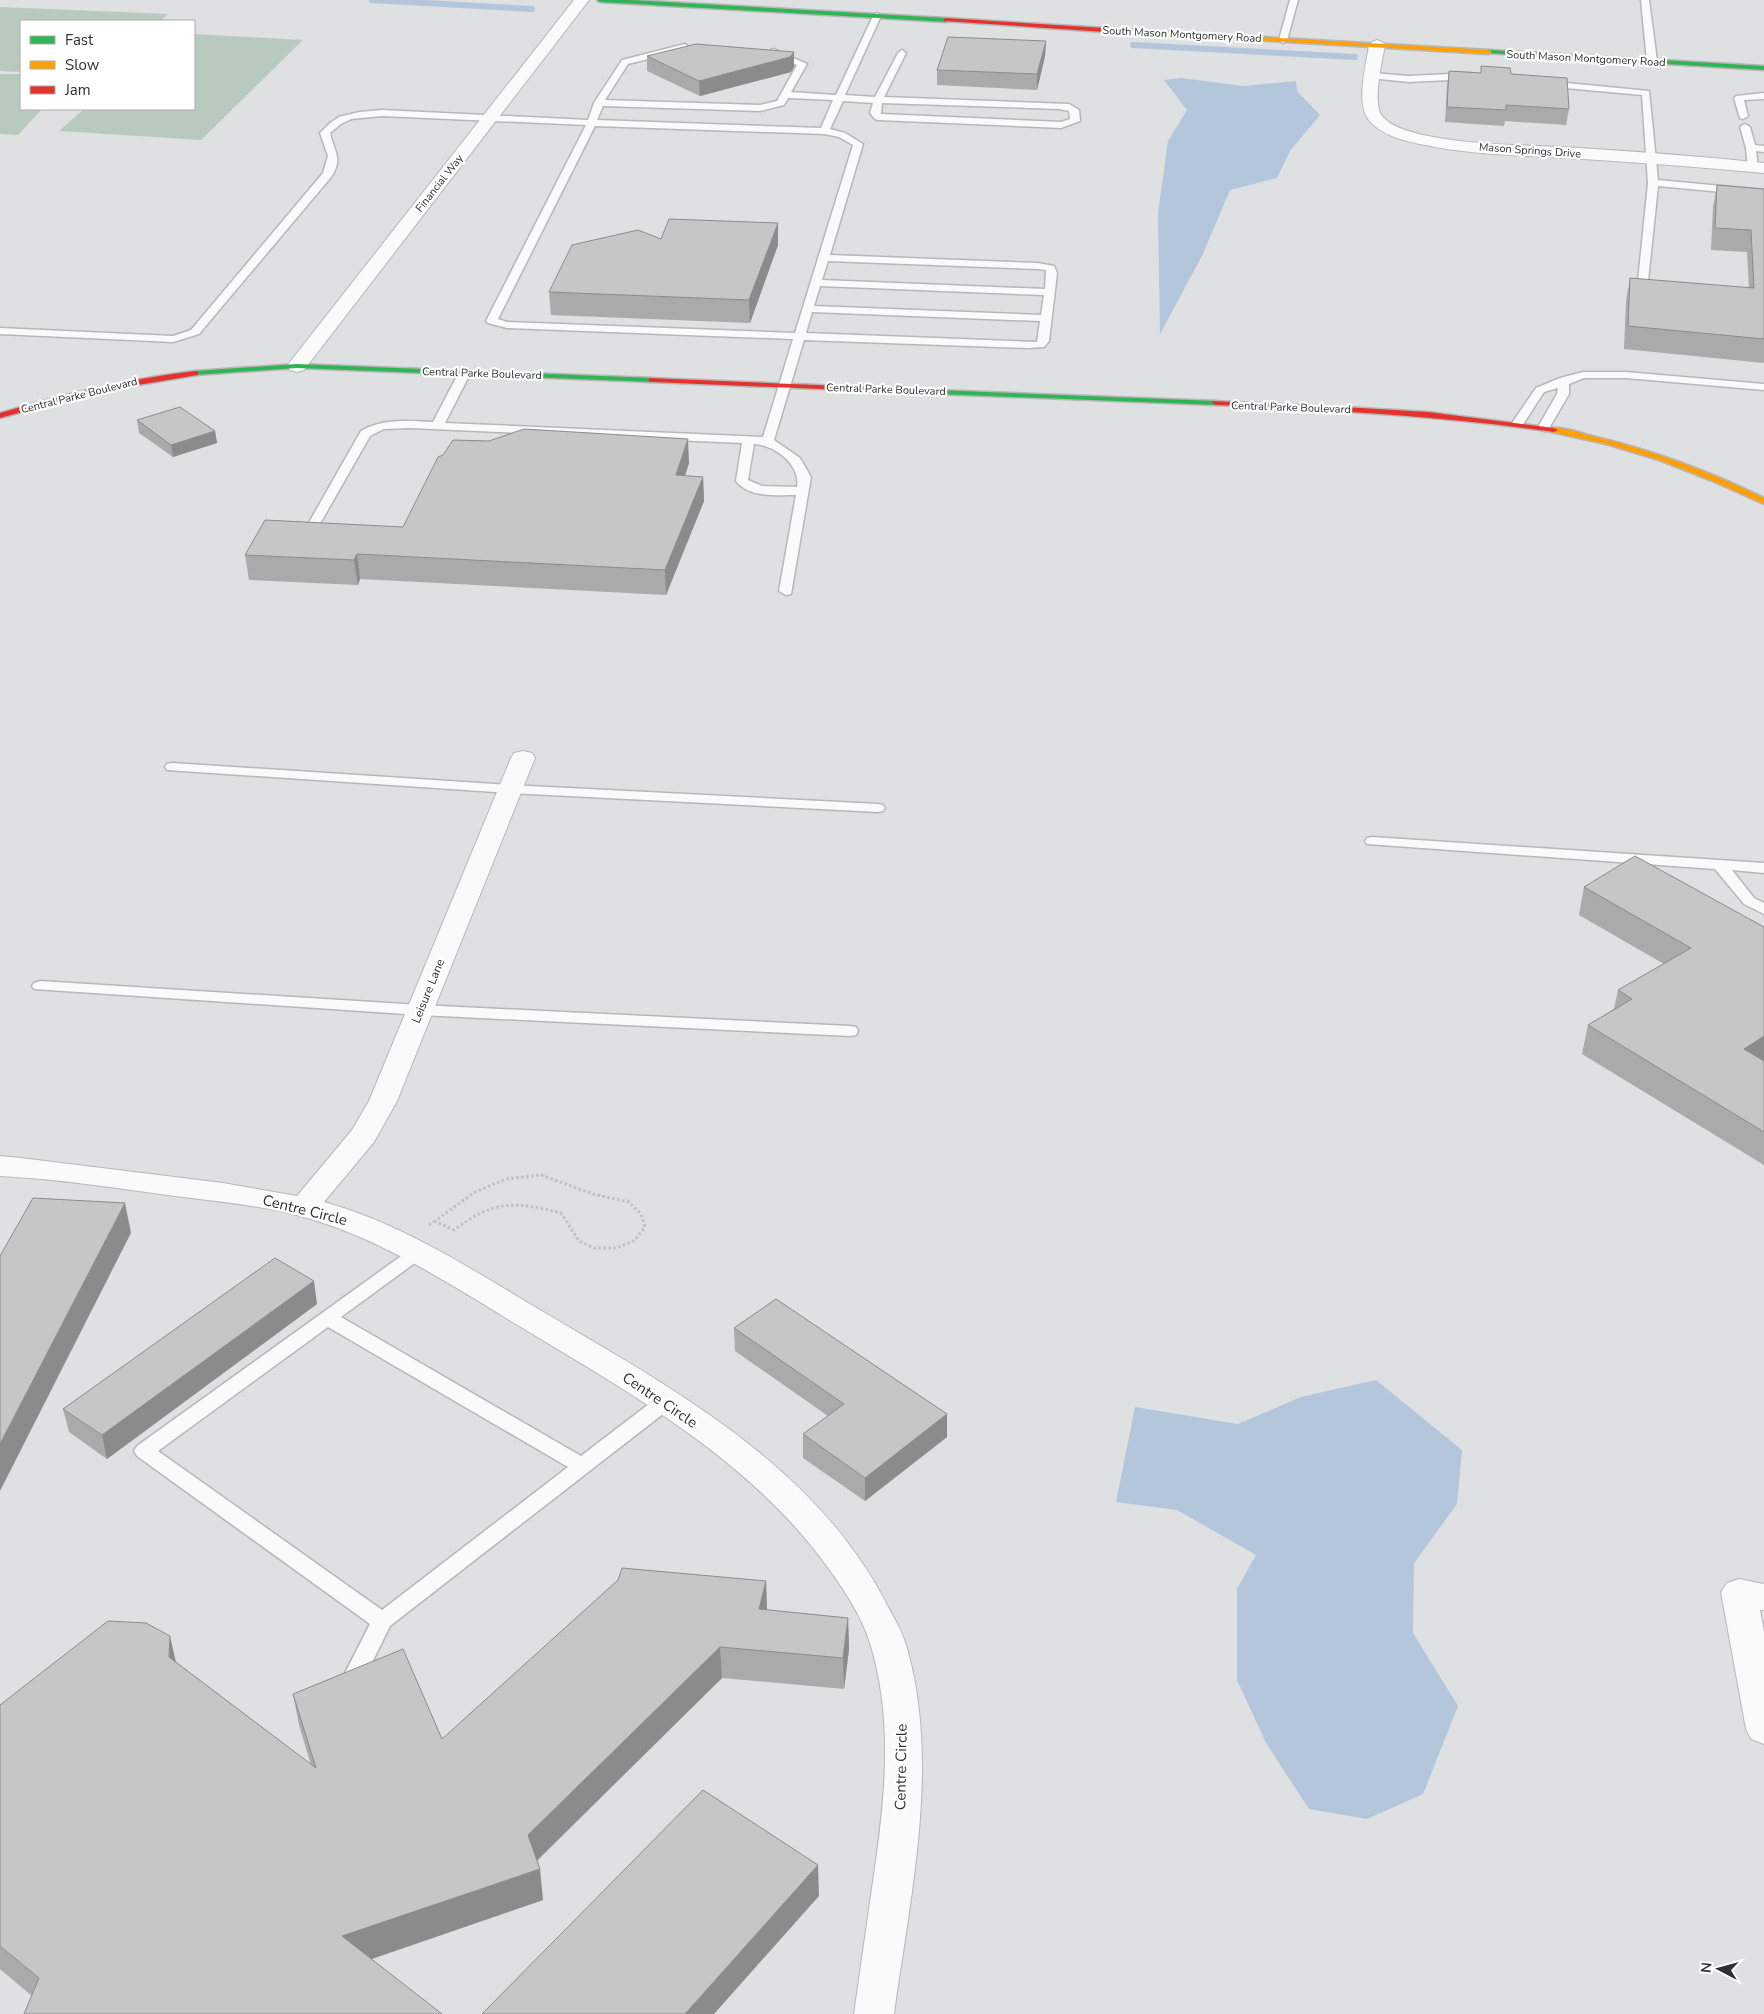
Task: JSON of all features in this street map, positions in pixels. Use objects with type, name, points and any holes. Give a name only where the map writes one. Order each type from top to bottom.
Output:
[{"type":"main road","name":"South Mason Montgomery Road","points":[[600,0],[1651,56],[1764,68]]},
{"type":"main road","name":"South Mason Montgomery Road","points":[[779,0],[1284,35],[1376,45],[1651,56],[1764,57]]},
{"type":"main road","name":"Central Parke Boulevard","points":[[0,416],[66,397],[165,376],[214,370],[298,366],[1359,410],[1452,415],[1544,427],[1615,443],[1666,458],[1715,477],[1764,501]]},
{"type":"street","name":"Financial Way","points":[[298,366],[582,0]]},
{"type":"street","name":"Mason Springs Drive","points":[[1376,45],[1370,95],[1371,111],[1386,127],[1409,136],[1469,146],[1652,158],[1758,168]]},
{"type":"street","name":"Leisure Lane","points":[[304,1207],[364,1135],[383,1101],[523,758]]},
{"type":"street","name":"Centre Circle","points":[[0,1166],[116,1178],[237,1194],[304,1207],[366,1227],[471,1283],[641,1385],[726,1444],[785,1494],[820,1531],[866,1594],[887,1640],[899,1691],[904,1744],[900,1830],[874,2014]]},
{"type":"street","points":[[1764,1597],[1739,1592],[1764,1730]]},
{"type":"lane","points":[[1284,35],[1294,0]]},
{"type":"lane","points":[[1645,0],[1651,56]]},
{"type":"lane","points":[[824,131],[877,16]]},
{"type":"lane","points":[[699,46],[689,46],[625,62],[599,103],[592,122],[492,321],[507,326],[1040,345],[1043,341],[1052,273],[1050,268],[823,258]]},
{"type":"lane","points":[[599,103],[760,108],[782,103],[802,64],[764,50]]},
{"type":"lane","points":[[786,95],[878,100],[1059,106],[1069,107],[1074,110],[1075,121],[1060,125],[888,119],[878,117],[875,113],[878,100],[880,94],[902,53]]},
{"type":"lane","points":[[1373,76],[1409,78],[1476,77]]},
{"type":"lane","points":[[1540,83],[1559,87],[1646,93],[1653,183],[1643,281]]},
{"type":"lane","points":[[1743,116],[1739,98],[1764,96]]},
{"type":"lane","points":[[0,331],[173,339],[195,332],[328,174],[334,163],[334,153],[327,143],[325,133],[330,127],[351,117],[380,113],[488,119],[824,131],[842,135],[858,144],[768,441]]},
{"type":"lane","points":[[1745,126],[1758,168]]},
{"type":"lane","points":[[1751,148],[1764,149]]},
{"type":"lane","points":[[1653,183],[1764,193]]},
{"type":"lane","points":[[816,283],[1050,292]]},
{"type":"lane","points":[[808,309],[1046,318]]},
{"type":"lane","points":[[437,426],[465,372]]},
{"type":"lane","points":[[1518,423],[1540,390],[1564,380],[1583,375],[1602,374],[1764,388]]},
{"type":"lane","points":[[1544,427],[1563,394],[1564,380]]},
{"type":"lane","points":[[313,526],[365,434],[374,427],[437,426],[768,441],[796,461],[805,477],[786,591]]},
{"type":"lane","points":[[749,440],[742,481],[749,488],[803,491]]},
{"type":"lane","points":[[172,767],[510,789],[878,808]]},
{"type":"lane","points":[[1372,841],[1764,868]]},
{"type":"lane","points":[[1720,865],[1748,901],[1764,909]]},
{"type":"lane","points":[[40,986],[420,1010],[850,1031]]},
{"type":"lane","points":[[382,1621],[144,1451],[328,1318],[410,1249]]},
{"type":"lane","points":[[328,1318],[582,1466]]},
{"type":"lane","points":[[352,1681],[382,1621],[665,1402]]},
{"type":"path","points":[[410,1249],[436,1221],[475,1192],[506,1179],[541,1175],[592,1194],[629,1202],[641,1214],[646,1227],[635,1240],[616,1248],[594,1248],[579,1241],[561,1213],[538,1208],[509,1205],[486,1210],[475,1214],[454,1230],[436,1221]]},
{"type":"green space","points":[[0,7],[168,14],[161,20],[20,20],[20,72],[0,71]]},
{"type":"green space","points":[[195,34],[303,40],[201,140],[59,131],[83,110],[195,110]]},
{"type":"green space","points":[[0,74],[20,74],[20,110],[41,110],[18,135],[0,134]]},
{"type":"water","points":[[1181,78],[1243,86],[1296,81],[1297,91],[1320,115],[1290,151],[1277,178],[1230,190],[1202,256],[1160,334],[1158,213],[1168,141],[1187,110],[1164,80]]},
{"type":"water","points":[[1376,1380],[1462,1450],[1457,1504],[1414,1563],[1413,1633],[1458,1706],[1423,1794],[1367,1819],[1309,1809],[1266,1743],[1237,1680],[1237,1589],[1256,1555],[1177,1510],[1116,1502],[1135,1407],[1238,1424],[1301,1397]]},
{"type":"building","points":[[948,37],[1046,41],[1037,74],[937,70]]},
{"type":"building","points":[[696,44],[794,52],[790,57],[699,81],[647,56]]},
{"type":"building","points":[[1481,66],[1510,68],[1511,74],[1567,78],[1569,109],[1506,105],[1506,110],[1447,107],[1449,71],[1481,73]]},
{"type":"building","points":[[1717,185],[1764,189],[1764,339],[1628,326],[1630,278],[1754,288],[1751,230],[1715,228]]},
{"type":"building","points":[[669,219],[778,223],[749,300],[549,292],[572,245],[638,230],[661,239]]},
{"type":"building","points":[[180,407],[215,431],[171,445],[137,420]]},
{"type":"building","points":[[524,429],[688,439],[676,475],[703,477],[665,570],[357,554],[354,560],[245,555],[265,520],[403,527],[438,457],[443,455],[453,440],[489,441]]},
{"type":"building","points":[[1635,856],[1764,927],[1764,1036],[1744,1049],[1764,1061],[1764,1132],[1588,1025],[1632,999],[1618,990],[1691,948],[1584,887]]},
{"type":"building","points":[[33,1198],[125,1203],[0,1444],[0,1256]]},
{"type":"building","points":[[275,1258],[314,1281],[102,1435],[63,1409]]},
{"type":"building","points":[[776,1299],[947,1414],[865,1478],[803,1434],[844,1404],[734,1328]]},
{"type":"building","points":[[622,1568],[766,1581],[759,1609],[848,1618],[843,1658],[720,1647],[528,1835],[540,1869],[342,1936],[442,2014],[24,2014],[39,1978],[0,1946],[0,1705],[108,1621],[146,1623],[170,1636],[169,1657],[316,1768],[293,1694],[403,1649],[442,1739],[618,1580]]},
{"type":"building","points":[[703,1790],[818,1865],[685,2014],[482,2014]]},
{"type":"waterway","points":[[372,0],[532,9]]},
{"type":"waterway","points":[[1133,45],[1355,57]]},
{"type":"traffic: fast","points":[[600,0],[946,20]]},
{"type":"traffic: fast","points":[[1489,52],[1764,68]]},
{"type":"traffic: fast","points":[[195,373],[297,366],[652,380]]},
{"type":"traffic: fast","points":[[914,391],[1216,403]]},
{"type":"traffic: slow","points":[[1105,30],[1489,52]]},
{"type":"traffic: slow","points":[[1554,430],[1582,435],[1662,458],[1688,467],[1764,501]]},
{"type":"traffic: jam","points":[[946,20],[1105,30]]},
{"type":"traffic: jam","points":[[0,416],[96,390],[145,380],[195,373]]},
{"type":"traffic: jam","points":[[652,380],[914,391]]},
{"type":"traffic: jam","points":[[1216,403],[1428,415],[1554,430]]}]
